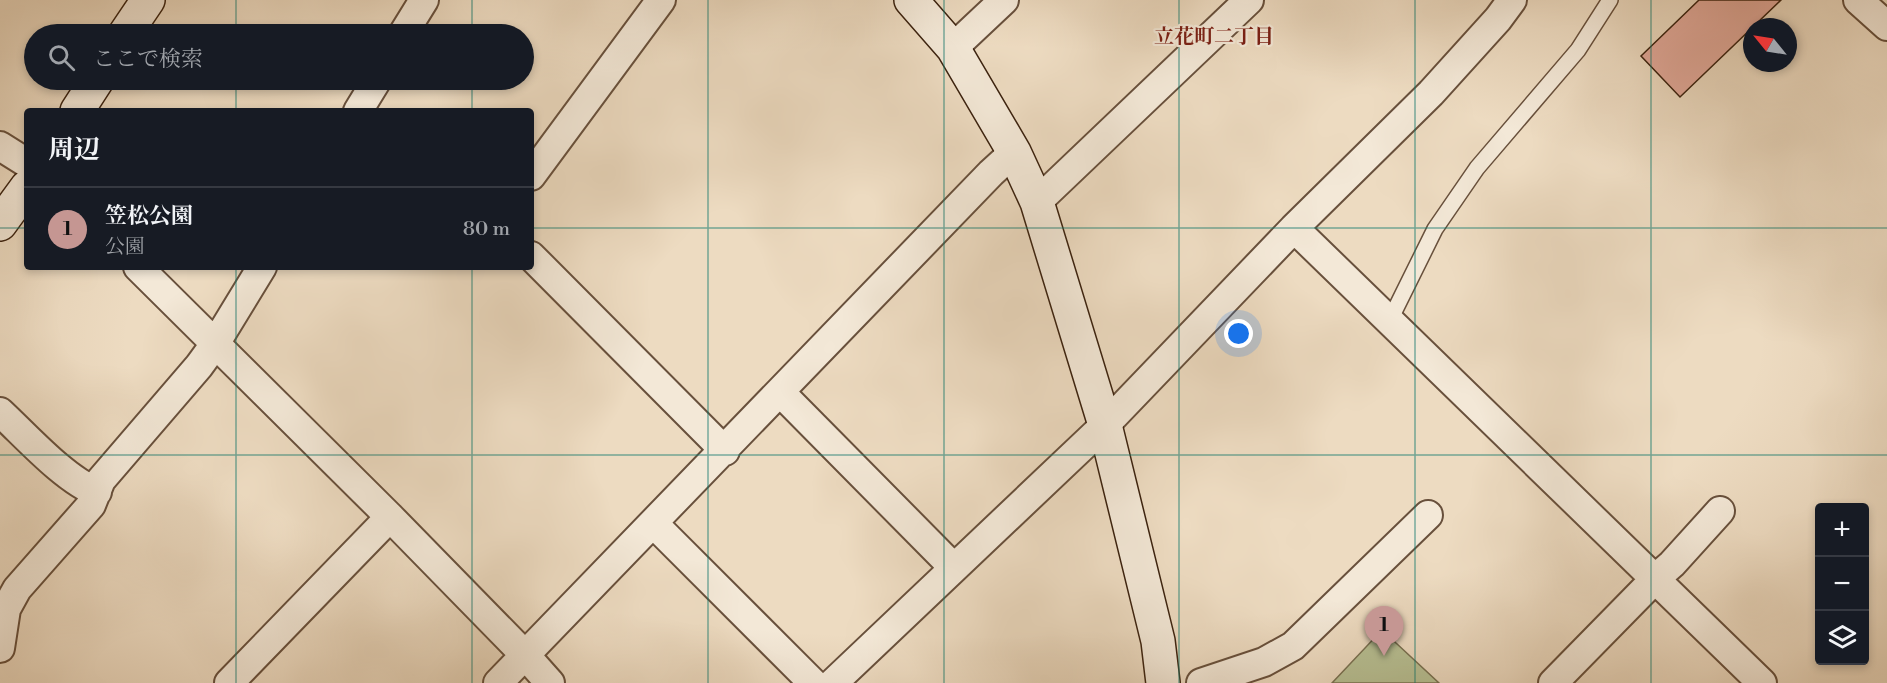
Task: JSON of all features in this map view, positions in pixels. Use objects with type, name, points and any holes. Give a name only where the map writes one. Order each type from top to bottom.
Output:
[{"type":"street","points":[[132,24],[148,0]]},
{"type":"street","points":[[410,24],[424,0]]},
{"type":"street","points":[[534,172],[661,0]]},
{"type":"street","points":[[911,0],[953,48],[1014,152],[1037,202],[1105,425],[1158,641],[1162,683]]},
{"type":"street","points":[[953,48],[1004,0]]},
{"type":"street","points":[[1037,202],[1249,0]]},
{"type":"street","points":[[833,683],[1105,425],[1294,228],[1431,93],[1498,19],[1512,0]]},
{"type":"street","points":[[1858,0],[1887,26]]},
{"type":"street","points":[[79,108],[91,90]]},
{"type":"street","points":[[0,146],[24,161]]},
{"type":"street","points":[[498,683],[725,451],[991,173],[1014,152]]},
{"type":"street","points":[[0,224],[24,191]]},
{"type":"street","points":[[1294,228],[1762,683]]},
{"type":"street","points":[[534,259],[725,451]]},
{"type":"street","points":[[141,270],[390,517],[550,683]]},
{"type":"street","points":[[0,648],[6,609],[17,589],[91,505],[101,480],[199,366],[260,270]]},
{"type":"street","points":[[780,392],[954,568]]},
{"type":"street","points":[[0,412],[58,466],[85,488],[97,492]]},
{"type":"street","points":[[1553,683],[1672,564],[1720,511]]},
{"type":"street","points":[[1201,683],[1264,662],[1293,646],[1428,515]]},
{"type":"street","points":[[229,683],[390,517]]},
{"type":"street","points":[[654,524],[813,683]]},
{"type":"lane","points":[[1390,320],[1436,230],[1471,177],[1578,50],[1610,0]]},
{"type":"green space","points":[[1382,630],[1439,683],[1332,683]]},
{"type":"building","points":[[1699,0],[1781,0],[1762,18],[1743,18],[1743,36],[1680,97],[1641,56]]},
{"type":"place","name":"笠松公園","points":[[1384,656]]},
{"type":"district","name":"立花町二丁目","points":[[1214,37]]}]
